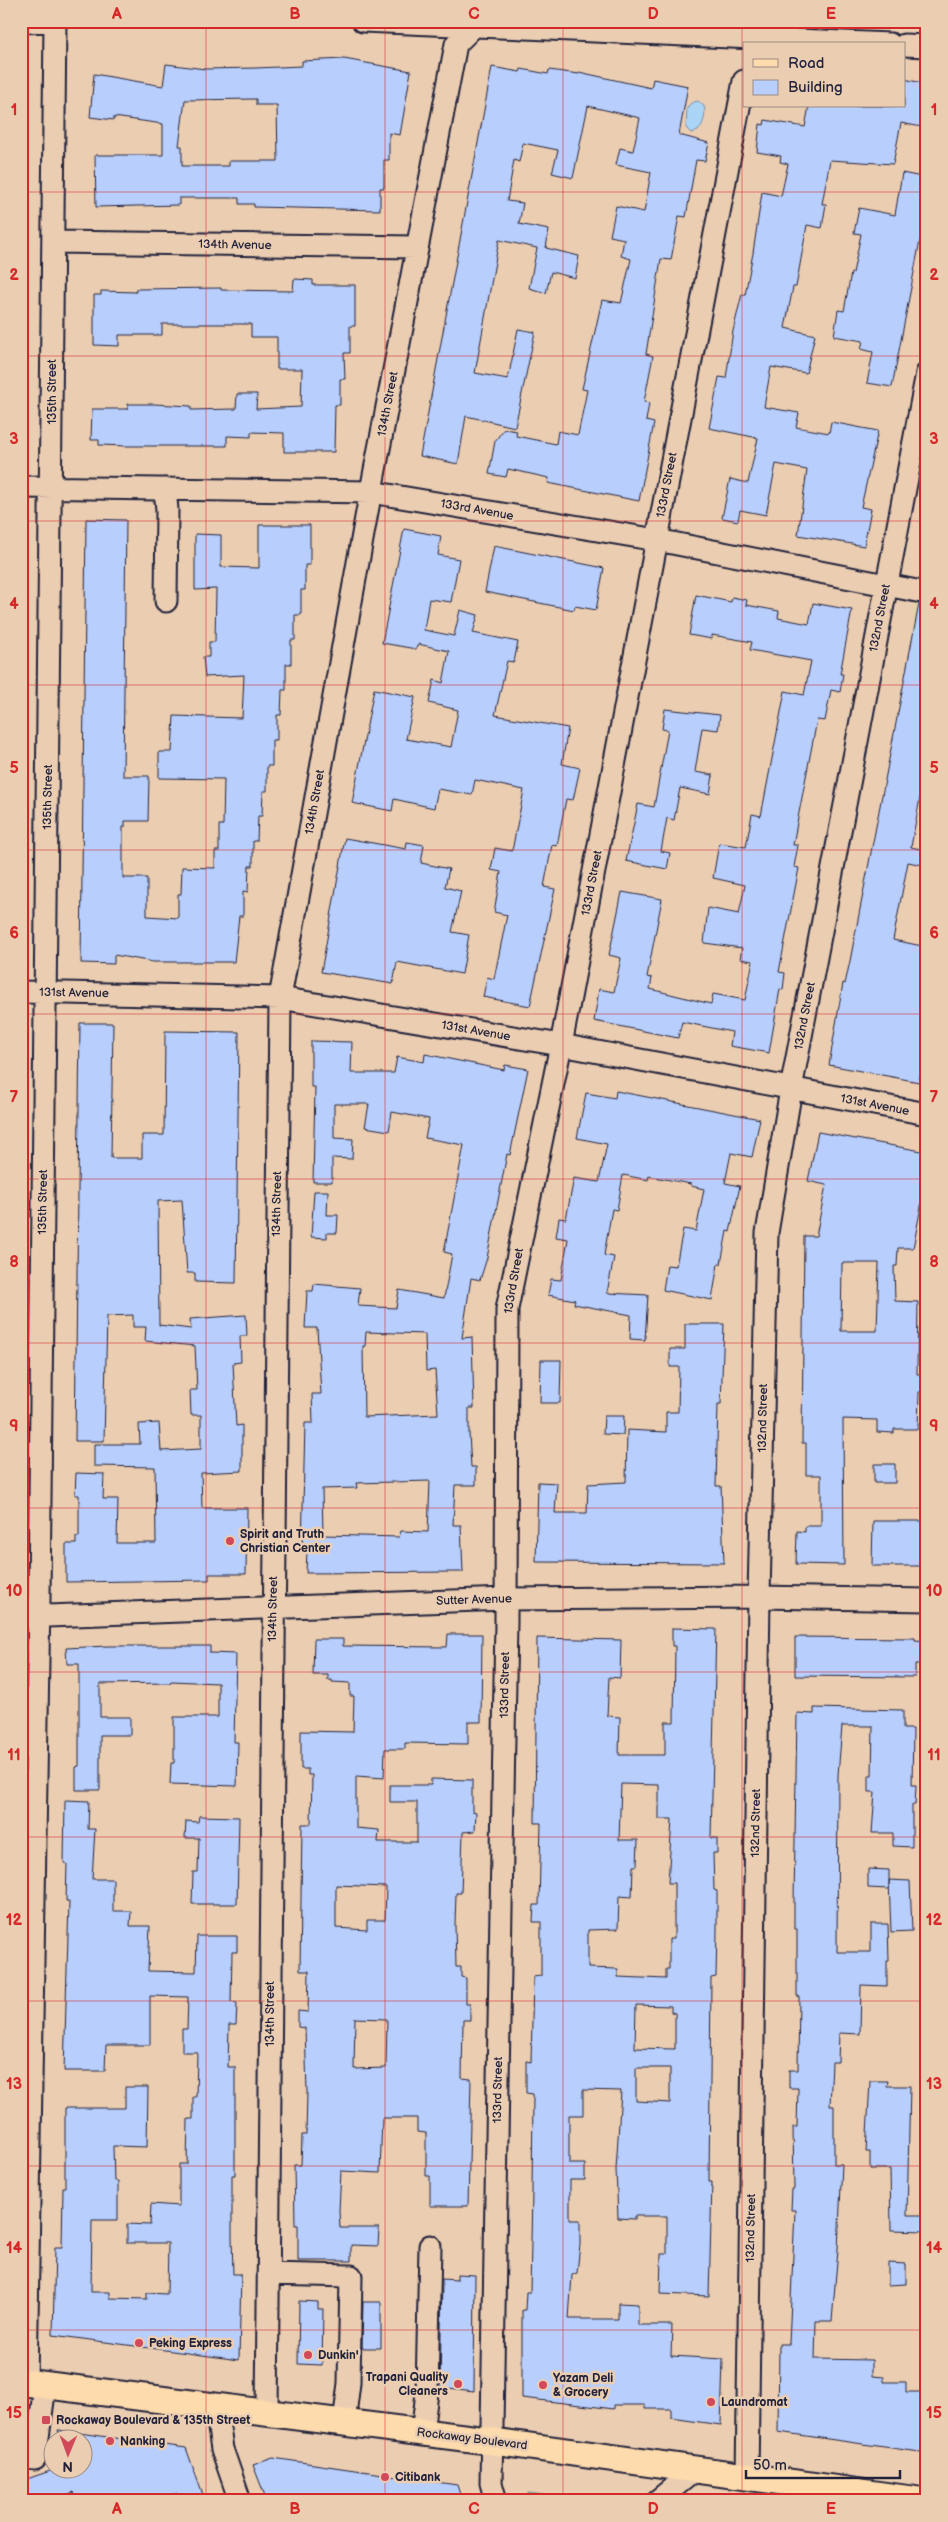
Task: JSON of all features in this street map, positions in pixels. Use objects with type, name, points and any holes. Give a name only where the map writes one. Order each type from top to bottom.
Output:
[{"type":"main road","name":"Rockaway Boulevard","points":[[31,2384],[492,2441],[922,2501]]},
{"type":"street","points":[[21,22],[55,21]]},
{"type":"street","name":"135th Street","points":[[21,2457],[35,2459],[30,2429],[30,1617],[46,992],[55,21]]},
{"type":"street","points":[[363,21],[477,23],[752,40],[821,42]]},
{"type":"street","name":"134th Street","points":[[266,2414],[272,1608],[280,998],[371,492],[456,44],[477,23]]},
{"type":"street","points":[[906,44],[927,46]]},
{"type":"street","name":"133rd Street","points":[[496,2501],[491,2483],[506,1599],[507,1309],[561,1045],[743,86]]},
{"type":"street","name":"134th Avenue","points":[[53,242],[417,247]]},
{"type":"street","name":"132nd Street","points":[[748,2478],[759,1597],[767,1233],[791,1089],[927,373]]},
{"type":"street","name":"133rd Avenue","points":[[21,487],[371,492],[657,540],[927,593]]},
{"type":"street","points":[[165,488],[167,510],[166,601]]},
{"type":"street","name":"131st Avenue","points":[[21,992],[280,998],[561,1045],[927,1114]]},
{"type":"street","name":"Sutter Avenue","points":[[30,1617],[506,1599],[759,1597],[927,1600]]},
{"type":"street","points":[[422,2433],[427,2394],[430,2246]]},
{"type":"street","points":[[268,2274],[351,2276],[349,2383],[344,2423]]},
{"type":"street","points":[[216,2408],[222,2449],[240,2501]]},
{"type":"street","points":[[657,2501],[695,2470]]},
{"type":"green space","points":[[528,2493],[587,2501],[529,2501]]},
{"type":"water","points":[[698,101],[704,106],[704,119],[698,131],[691,133],[686,128],[687,108],[691,103]]},
{"type":"building","points":[[344,59],[411,71],[400,135],[389,133],[389,160],[384,160],[384,188],[380,188],[380,210],[254,207],[254,204],[239,204],[239,198],[179,198],[179,205],[96,207],[95,155],[163,155],[163,124],[114,117],[114,120],[90,117],[94,74],[163,86],[166,64],[205,69],[256,68],[302,66],[302,61]],"holes":[[[256,99],[256,105],[277,105],[278,161],[229,161],[229,166],[182,166],[182,146],[179,146],[185,100]]]},
{"type":"building","points":[[492,67],[520,72],[521,69],[548,74],[549,70],[579,74],[579,72],[651,88],[653,79],[688,86],[679,135],[709,143],[705,161],[696,160],[686,217],[679,216],[671,260],[661,259],[646,354],[653,356],[644,402],[649,403],[646,421],[654,423],[639,501],[548,483],[549,478],[508,469],[506,477],[489,474],[495,441],[504,429],[517,431],[516,436],[556,444],[558,431],[578,435],[587,390],[582,389],[602,300],[621,303],[631,259],[621,256],[624,239],[610,236],[616,206],[644,212],[651,172],[616,165],[620,148],[633,151],[640,118],[588,106],[573,178],[552,173],[558,150],[523,143],[519,162],[514,160],[507,201],[523,203],[519,224],[549,230],[546,248],[579,256],[575,278],[551,272],[546,293],[529,288],[537,248],[499,240],[475,373],[508,379],[518,329],[535,332],[515,427],[466,416],[458,464],[420,456]]},
{"type":"building","points":[[906,79],[927,84],[927,128],[901,123],[893,164],[830,160],[822,204],[826,204],[822,228],[807,225],[796,287],[793,287],[785,328],[815,335],[806,373],[771,367],[764,407],[799,413],[796,427],[829,433],[831,422],[878,431],[861,507],[871,509],[864,546],[798,535],[807,470],[776,464],[766,515],[740,510],[738,521],[722,518],[730,479],[748,483],[758,438],[709,428],[719,377],[726,378],[733,331],[742,294],[745,295],[762,192],[781,196],[788,164],[780,162],[781,156],[757,152],[760,124],[764,125],[765,120],[805,127],[809,108],[906,108]]},
{"type":"building","points":[[902,173],[927,178],[927,204],[892,387],[867,383],[873,352],[861,349],[863,341],[834,336],[838,310],[844,311],[861,234],[854,233],[859,208],[895,215]]},
{"type":"building","points":[[294,279],[313,280],[313,285],[355,285],[355,326],[350,326],[350,353],[344,353],[345,379],[340,379],[340,405],[335,405],[334,452],[284,452],[284,433],[251,432],[251,437],[227,436],[227,446],[99,445],[99,440],[91,440],[92,409],[128,409],[128,404],[154,404],[191,406],[191,410],[236,409],[237,394],[257,394],[256,409],[301,407],[302,369],[277,369],[277,337],[251,337],[251,324],[162,324],[162,335],[119,335],[119,346],[94,345],[94,295],[101,295],[101,291],[136,292],[136,289],[221,288],[221,290],[293,291]]},
{"type":"building","points":[[86,519],[126,520],[123,776],[149,776],[148,821],[125,821],[125,827],[123,827],[123,878],[147,878],[147,916],[178,918],[178,894],[181,894],[182,867],[215,868],[215,851],[219,851],[219,825],[223,825],[224,779],[159,778],[159,752],[172,752],[174,716],[242,718],[244,675],[205,677],[203,657],[209,657],[209,642],[215,642],[216,589],[195,590],[195,534],[221,535],[221,567],[259,568],[259,525],[310,525],[310,565],[305,565],[305,590],[301,590],[301,615],[295,615],[295,640],[291,640],[291,664],[286,664],[286,690],[282,690],[281,715],[277,715],[277,740],[272,740],[272,766],[267,766],[267,791],[263,791],[262,816],[258,816],[257,841],[253,841],[253,866],[249,866],[248,892],[243,891],[243,916],[239,916],[234,962],[153,962],[114,955],[114,964],[81,963]]},
{"type":"building","points":[[404,529],[441,536],[438,555],[459,559],[451,602],[429,599],[424,630],[454,636],[460,610],[478,615],[473,633],[518,642],[514,662],[507,661],[495,715],[568,728],[562,764],[580,768],[573,800],[566,799],[557,846],[552,845],[544,887],[555,889],[530,1006],[483,997],[487,977],[494,979],[507,915],[494,912],[501,872],[491,870],[495,848],[512,851],[524,790],[475,780],[472,795],[438,789],[434,808],[394,799],[392,811],[352,803],[374,689],[415,697],[406,739],[451,747],[458,710],[429,703],[434,680],[443,683],[449,651],[418,644],[416,649],[382,643]]},
{"type":"building","points":[[494,546],[604,568],[596,610],[575,606],[574,610],[485,592]]},
{"type":"building","points":[[696,595],[731,602],[732,597],[747,600],[746,605],[779,611],[778,618],[809,624],[813,603],[852,610],[840,674],[843,674],[840,692],[831,690],[825,721],[817,720],[797,823],[793,845],[798,845],[794,867],[799,868],[779,972],[785,973],[783,990],[780,989],[769,1053],[730,1046],[732,1032],[682,1022],[678,1038],[594,1021],[599,989],[614,992],[621,958],[609,955],[622,892],[662,899],[647,977],[652,978],[650,989],[711,1004],[713,994],[745,1000],[753,961],[740,959],[742,948],[704,943],[708,908],[739,914],[745,885],[713,878],[719,843],[746,847],[752,814],[761,816],[785,691],[804,695],[811,661],[750,650],[752,642],[712,635],[712,639],[689,635]]},
{"type":"building","points":[[919,604],[927,605],[927,788],[922,787],[911,847],[925,850],[923,865],[908,862],[893,940],[927,947],[927,1036],[919,1082],[829,1065],[843,983],[845,984],[850,961]]},
{"type":"building","points":[[665,709],[720,715],[718,730],[702,728],[695,772],[713,775],[710,794],[680,788],[674,820],[667,818],[661,851],[670,853],[667,869],[626,861],[638,804],[654,807],[668,730],[662,729]]},
{"type":"building","points":[[345,838],[406,849],[407,842],[424,845],[421,863],[449,869],[445,887],[461,891],[452,932],[469,935],[462,974],[397,962],[393,984],[321,972]]},
{"type":"building","points":[[80,1023],[113,1023],[111,1158],[142,1158],[142,1135],[164,1135],[165,1031],[239,1032],[236,1283],[195,1282],[195,1273],[187,1273],[182,1200],[158,1201],[159,1325],[191,1329],[190,1319],[246,1315],[247,1336],[240,1336],[241,1362],[233,1363],[236,1426],[242,1425],[242,1471],[201,1473],[202,1508],[247,1508],[246,1574],[209,1574],[209,1580],[66,1582],[66,1544],[76,1544],[76,1537],[79,1537],[79,1495],[75,1495],[76,1473],[104,1474],[103,1499],[118,1499],[117,1543],[156,1543],[155,1467],[94,1466],[94,1444],[140,1444],[139,1424],[159,1423],[161,1451],[201,1449],[201,1415],[191,1415],[190,1390],[197,1390],[195,1346],[145,1341],[146,1327],[133,1327],[133,1315],[107,1316],[104,1441],[75,1441]]},
{"type":"building","points":[[311,1041],[352,1042],[351,1073],[394,1073],[397,1057],[424,1062],[425,1054],[504,1070],[505,1065],[528,1069],[510,1155],[507,1154],[487,1258],[480,1280],[471,1278],[462,1338],[472,1337],[474,1408],[469,1408],[469,1433],[471,1467],[476,1467],[476,1485],[455,1485],[453,1525],[461,1525],[463,1572],[306,1573],[307,1549],[302,1549],[305,1423],[313,1423],[312,1394],[321,1394],[317,1328],[305,1328],[307,1291],[313,1291],[314,1284],[360,1288],[358,1306],[396,1308],[399,1290],[444,1298],[452,1254],[444,1252],[464,1145],[425,1138],[429,1119],[392,1112],[389,1131],[365,1127],[369,1104],[334,1104],[334,1138],[353,1139],[352,1159],[332,1158],[332,1182],[313,1182],[315,1087],[311,1087]],"holes":[[[366,1332],[425,1334],[426,1371],[435,1370],[438,1414],[364,1417],[363,1346],[365,1346]],[[430,1481],[428,1532],[401,1531],[399,1537],[323,1535],[322,1489],[357,1488],[356,1483]]]},
{"type":"building","points":[[616,1091],[760,1119],[752,1157],[731,1153],[725,1183],[740,1186],[730,1232],[727,1231],[721,1264],[718,1264],[712,1300],[663,1290],[667,1265],[676,1266],[683,1229],[696,1231],[704,1189],[691,1186],[691,1184],[649,1176],[648,1180],[623,1175],[617,1210],[612,1209],[604,1255],[614,1257],[607,1293],[648,1295],[645,1340],[630,1339],[631,1315],[574,1304],[575,1300],[548,1295],[551,1279],[561,1280],[568,1239],[556,1237],[559,1218],[566,1219],[574,1178],[599,1182],[607,1144],[577,1138],[586,1093],[615,1098]]},
{"type":"building","points":[[818,1132],[927,1152],[927,1191],[924,1191],[913,1248],[898,1248],[897,1266],[894,1266],[895,1301],[918,1302],[917,1374],[927,1374],[927,1391],[919,1392],[918,1429],[894,1429],[894,1433],[877,1432],[877,1420],[843,1419],[844,1565],[796,1564],[797,1531],[805,1532],[805,1526],[821,1526],[821,1475],[806,1475],[806,1443],[802,1443],[804,1236],[816,1236],[826,1185],[808,1181]],"holes":[[[842,1263],[879,1263],[877,1331],[841,1331]]]},
{"type":"building","points":[[314,1191],[328,1191],[327,1215],[338,1215],[337,1233],[327,1233],[327,1238],[311,1237]]},
{"type":"building","points":[[685,1324],[724,1324],[721,1404],[718,1404],[716,1486],[721,1486],[724,1563],[536,1562],[538,1482],[557,1483],[555,1513],[587,1513],[588,1484],[626,1482],[627,1430],[666,1432],[666,1412],[678,1412],[679,1367],[670,1367],[670,1349],[685,1349]]},
{"type":"building","points":[[541,1360],[561,1360],[560,1403],[540,1403]]},
{"type":"building","points":[[604,1416],[624,1416],[623,1435],[603,1434]]},
{"type":"building","points":[[874,1464],[895,1464],[895,1483],[874,1483]]},
{"type":"building","points":[[873,1521],[927,1521],[927,1566],[872,1566]]},
{"type":"building","points":[[672,1628],[716,1629],[711,1838],[717,1838],[717,1853],[713,1853],[714,1890],[717,1891],[717,1930],[716,1977],[711,1978],[709,2182],[712,2182],[709,2296],[660,2294],[661,2254],[667,2254],[667,2216],[635,2216],[635,2219],[618,2218],[616,2169],[621,2091],[583,2090],[583,2115],[569,2115],[569,2164],[585,2164],[585,2180],[570,2180],[570,2220],[580,2220],[580,2244],[577,2273],[572,2275],[569,2319],[618,2319],[618,2303],[638,2304],[638,2325],[672,2325],[671,2356],[723,2359],[721,2425],[671,2418],[671,2409],[645,2409],[645,2405],[614,2405],[614,2409],[522,2398],[522,2310],[525,2310],[526,2292],[530,2292],[532,2192],[533,2094],[526,2093],[526,2061],[531,2062],[533,1977],[541,1976],[541,1922],[533,1922],[534,1905],[539,1905],[541,1823],[535,1823],[537,1638],[621,1640],[620,1678],[609,1677],[607,1716],[620,1717],[619,1755],[665,1755],[665,1722],[674,1722],[675,1646],[672,1646]],"holes":[[[621,1784],[659,1785],[659,1819],[672,1819],[668,1883],[674,1883],[674,1939],[669,1939],[669,1969],[666,1969],[666,1979],[618,1977],[618,1969],[588,1968],[588,1930],[618,1929],[619,1896],[632,1897],[633,1866],[637,1866],[638,1840],[619,1840]],[[636,2005],[671,2006],[671,2012],[675,2013],[675,2049],[635,2048]],[[636,2068],[670,2068],[670,2103],[636,2101]]]},
{"type":"building","points":[[448,1634],[482,1634],[481,1722],[468,1722],[468,1744],[405,1743],[405,1749],[385,1749],[384,1778],[356,1776],[356,1828],[379,1830],[378,1842],[417,1842],[417,1802],[390,1802],[390,1785],[431,1785],[431,1779],[472,1780],[472,1811],[476,1812],[475,1831],[463,1832],[461,1893],[456,1893],[455,1925],[456,1967],[461,1967],[461,1977],[466,1978],[466,2004],[470,2004],[470,2020],[463,2020],[462,2078],[471,2079],[468,2206],[430,2206],[430,2176],[426,2176],[426,2133],[417,2132],[417,2118],[382,2118],[380,2173],[341,2171],[339,2211],[340,2228],[379,2228],[378,2246],[351,2245],[351,2261],[298,2261],[294,2165],[301,2165],[302,2135],[306,2135],[307,2092],[305,2028],[298,2027],[298,2011],[308,2012],[309,1971],[300,1971],[302,1824],[311,1824],[312,1775],[308,1775],[308,1769],[301,1769],[301,1731],[353,1732],[354,1696],[350,1696],[350,1683],[332,1682],[332,1680],[328,1680],[328,1675],[313,1675],[314,1639],[343,1639],[343,1646],[447,1647]],"holes":[[[336,1885],[386,1887],[385,1920],[367,1920],[367,1930],[336,1928]],[[355,2018],[387,2019],[386,2068],[354,2069]]]},
{"type":"building","points":[[795,1637],[915,1638],[915,1640],[927,1641],[927,1664],[915,1664],[915,1677],[795,1676]]},
{"type":"building","points":[[210,1646],[210,1653],[236,1654],[234,1742],[238,1742],[237,1786],[170,1784],[171,1763],[174,1763],[174,1717],[218,1717],[218,1683],[171,1681],[170,1683],[100,1684],[100,1717],[130,1717],[130,1735],[100,1735],[100,1790],[76,1790],[76,1767],[79,1766],[79,1664],[67,1664],[66,1648]]},
{"type":"building","points":[[814,1708],[903,1710],[903,1729],[913,1729],[912,1785],[916,1785],[915,1805],[912,1805],[912,1847],[893,1846],[893,1833],[872,1833],[875,1792],[869,1792],[869,1775],[872,1775],[873,1726],[842,1726],[838,1775],[837,1952],[871,1952],[871,1924],[888,1924],[889,1961],[887,1961],[887,1986],[861,1985],[860,2034],[839,2033],[838,2062],[832,2062],[830,2106],[834,2106],[834,2164],[842,2164],[838,2249],[832,2321],[816,2321],[815,2359],[872,2360],[872,2376],[884,2377],[884,2382],[906,2382],[906,2392],[927,2392],[927,2453],[778,2432],[779,2344],[789,2344],[795,2210],[791,2210],[792,2189],[794,2189],[793,2127],[797,2127],[798,2088],[789,2088],[789,2070],[798,2070],[799,1996],[797,1996],[797,1929],[794,1929],[797,1713],[814,1714]]},
{"type":"building","points":[[65,1800],[89,1801],[88,1829],[95,1829],[92,1879],[113,1879],[113,1911],[131,1911],[130,1926],[150,1926],[148,1971],[196,1972],[197,1936],[237,1936],[237,1952],[232,1952],[231,2002],[237,2003],[236,2025],[229,2025],[228,2067],[235,2067],[235,2175],[232,2175],[232,2237],[233,2274],[241,2274],[239,2360],[53,2335],[55,2247],[62,2247],[63,2187],[65,2187],[65,2108],[125,2108],[125,2087],[148,2087],[147,2147],[113,2146],[114,2181],[118,2181],[118,2220],[92,2220],[91,2292],[110,2292],[110,2298],[147,2299],[147,2293],[167,2294],[168,2243],[127,2243],[127,2224],[150,2225],[151,2204],[179,2206],[179,2164],[187,2164],[188,2119],[193,2119],[193,2097],[196,2097],[197,2052],[182,2052],[182,2029],[187,2029],[188,1997],[150,1996],[150,2045],[106,2045],[105,2071],[64,2071],[69,1901],[66,1901],[67,1864],[64,1863]]},
{"type":"building","points":[[199,1816],[239,1817],[237,1904],[192,1904],[193,1872],[198,1872],[199,1838],[185,1838],[186,1821],[198,1822]]},
{"type":"building","points":[[868,1869],[889,1870],[889,1889],[868,1888]]},
{"type":"building","points":[[889,1880],[910,1881],[912,1931],[891,1932]]},
{"type":"building","points":[[870,2081],[888,2081],[887,2086],[910,2086],[907,2215],[926,2215],[925,2231],[891,2230],[890,2169],[870,2169],[870,2152],[866,2152]]},
{"type":"building","points":[[888,2263],[906,2264],[906,2284],[888,2285]]},
{"type":"building","points":[[457,2274],[475,2275],[474,2391],[440,2387],[442,2279],[457,2280]]},
{"type":"building","points":[[299,2301],[318,2302],[318,2309],[323,2309],[322,2365],[298,2364]]},
{"type":"building","points":[[363,2302],[381,2302],[381,2348],[362,2348]]},
{"type":"building","points":[[92,2435],[186,2448],[205,2501],[179,2501],[177,2494],[155,2501],[77,2501],[74,2492],[50,2501],[21,2501],[21,2481],[42,2474],[42,2480],[92,2480]]},
{"type":"building","points":[[273,2458],[457,2485],[462,2501],[267,2501],[253,2465]]},
{"type":"place","name":"Spirit and Truth Christian Center","points":[[230,1541]]},
{"type":"place","name":"Peking Express","points":[[139,2343]]},
{"type":"place","name":"Dunkin'","points":[[308,2355]]},
{"type":"place","name":"Trapani Quality Cleaners","points":[[458,2384]]},
{"type":"place","name":"Yazam Deli & Grocery","points":[[543,2385]]},
{"type":"place","name":"Laundromat","points":[[711,2402]]},
{"type":"place","name":"Rockaway Boulevard & 135th Street","points":[[46,2420]]},
{"type":"place","name":"Nanking","points":[[110,2441]]},
{"type":"place","name":"Citibank","points":[[385,2477]]}]
